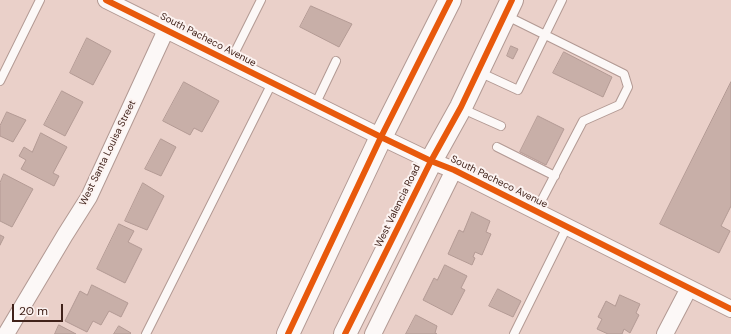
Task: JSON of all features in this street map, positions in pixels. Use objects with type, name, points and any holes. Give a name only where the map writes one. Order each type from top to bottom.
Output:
[{"type":"main road","points":[[288,334],[381,137],[450,0]]},
{"type":"main road","name":"West Valencia Road","points":[[345,334],[431,161],[461,107],[508,7]]},
{"type":"street","name":"South Pacheco Avenue","points":[[106,0],[381,137],[431,161],[454,170],[731,309]]},
{"type":"street","name":"West Santa Louisa Street","points":[[6,334],[64,235],[89,197],[166,30]]},
{"type":"street","points":[[373,334],[454,170]]},
{"type":"street","points":[[665,334],[689,288]]},
{"type":"lane","points":[[0,81],[40,0]]},
{"type":"lane","points":[[230,62],[260,0]]},
{"type":"lane","points":[[478,71],[518,90],[562,0]]},
{"type":"lane","points":[[508,7],[545,35],[624,74],[628,88],[619,105],[583,121],[536,211]]},
{"type":"lane","points":[[315,104],[336,61]]},
{"type":"lane","points":[[146,334],[272,83]]},
{"type":"lane","points":[[461,107],[501,126]]},
{"type":"lane","points":[[497,147],[555,176]]},
{"type":"lane","points":[[514,334],[567,227]]},
{"type":"building","points":[[311,6],[352,24],[339,47],[300,27]]},
{"type":"building","points":[[87,38],[111,51],[93,85],[70,73]]},
{"type":"building","points":[[511,46],[518,49],[513,59],[507,56]]},
{"type":"building","points":[[564,52],[612,77],[603,97],[553,73]]},
{"type":"building","points":[[184,82],[219,101],[202,132],[194,128],[190,135],[163,121]]},
{"type":"building","points":[[731,82],[731,206],[721,226],[730,231],[719,253],[660,224]]},
{"type":"building","points":[[62,91],[83,102],[65,136],[44,125]]},
{"type":"building","points":[[7,112],[26,120],[13,142],[0,136],[0,126]]},
{"type":"building","points":[[538,116],[564,129],[546,165],[520,152]]},
{"type":"building","points":[[41,133],[67,147],[53,173],[59,176],[54,186],[21,169],[26,160],[19,156],[24,147],[32,152]]},
{"type":"building","points":[[161,139],[176,147],[161,176],[145,169]]},
{"type":"building","points":[[4,174],[33,189],[12,227],[0,221],[0,183]]},
{"type":"building","points":[[143,183],[164,196],[147,230],[125,221]]},
{"type":"building","points":[[472,212],[490,221],[486,232],[491,234],[482,255],[475,252],[473,257],[475,258],[472,265],[448,254],[459,230],[463,232]]},
{"type":"building","points":[[119,224],[134,231],[128,242],[142,249],[125,283],[97,269]]},
{"type":"building","points":[[0,235],[4,237],[0,245]]},
{"type":"building","points":[[445,265],[467,276],[461,288],[465,290],[452,315],[423,300],[434,278],[437,280]]},
{"type":"building","points":[[92,285],[128,303],[121,317],[109,311],[101,325],[93,321],[87,332],[65,321],[80,291],[87,295]]},
{"type":"building","points":[[498,289],[521,301],[513,317],[489,306]]},
{"type":"building","points":[[620,295],[640,304],[636,313],[639,315],[630,333],[624,329],[622,334],[608,334],[597,329],[602,319],[598,317],[606,301],[615,306]]},
{"type":"building","points":[[416,315],[437,326],[435,333],[437,334],[406,334]]},
{"type":"building","points":[[59,325],[76,334],[55,334]]},
{"type":"building","points":[[119,326],[131,333],[114,334]]},
{"type":"cycle path","points":[[106,0],[381,137],[431,161],[454,170],[731,309]]},
{"type":"cycle path","points":[[288,334],[381,137],[450,0]]},
{"type":"cycle path","points":[[345,334],[431,161],[461,107],[512,0]]}]
